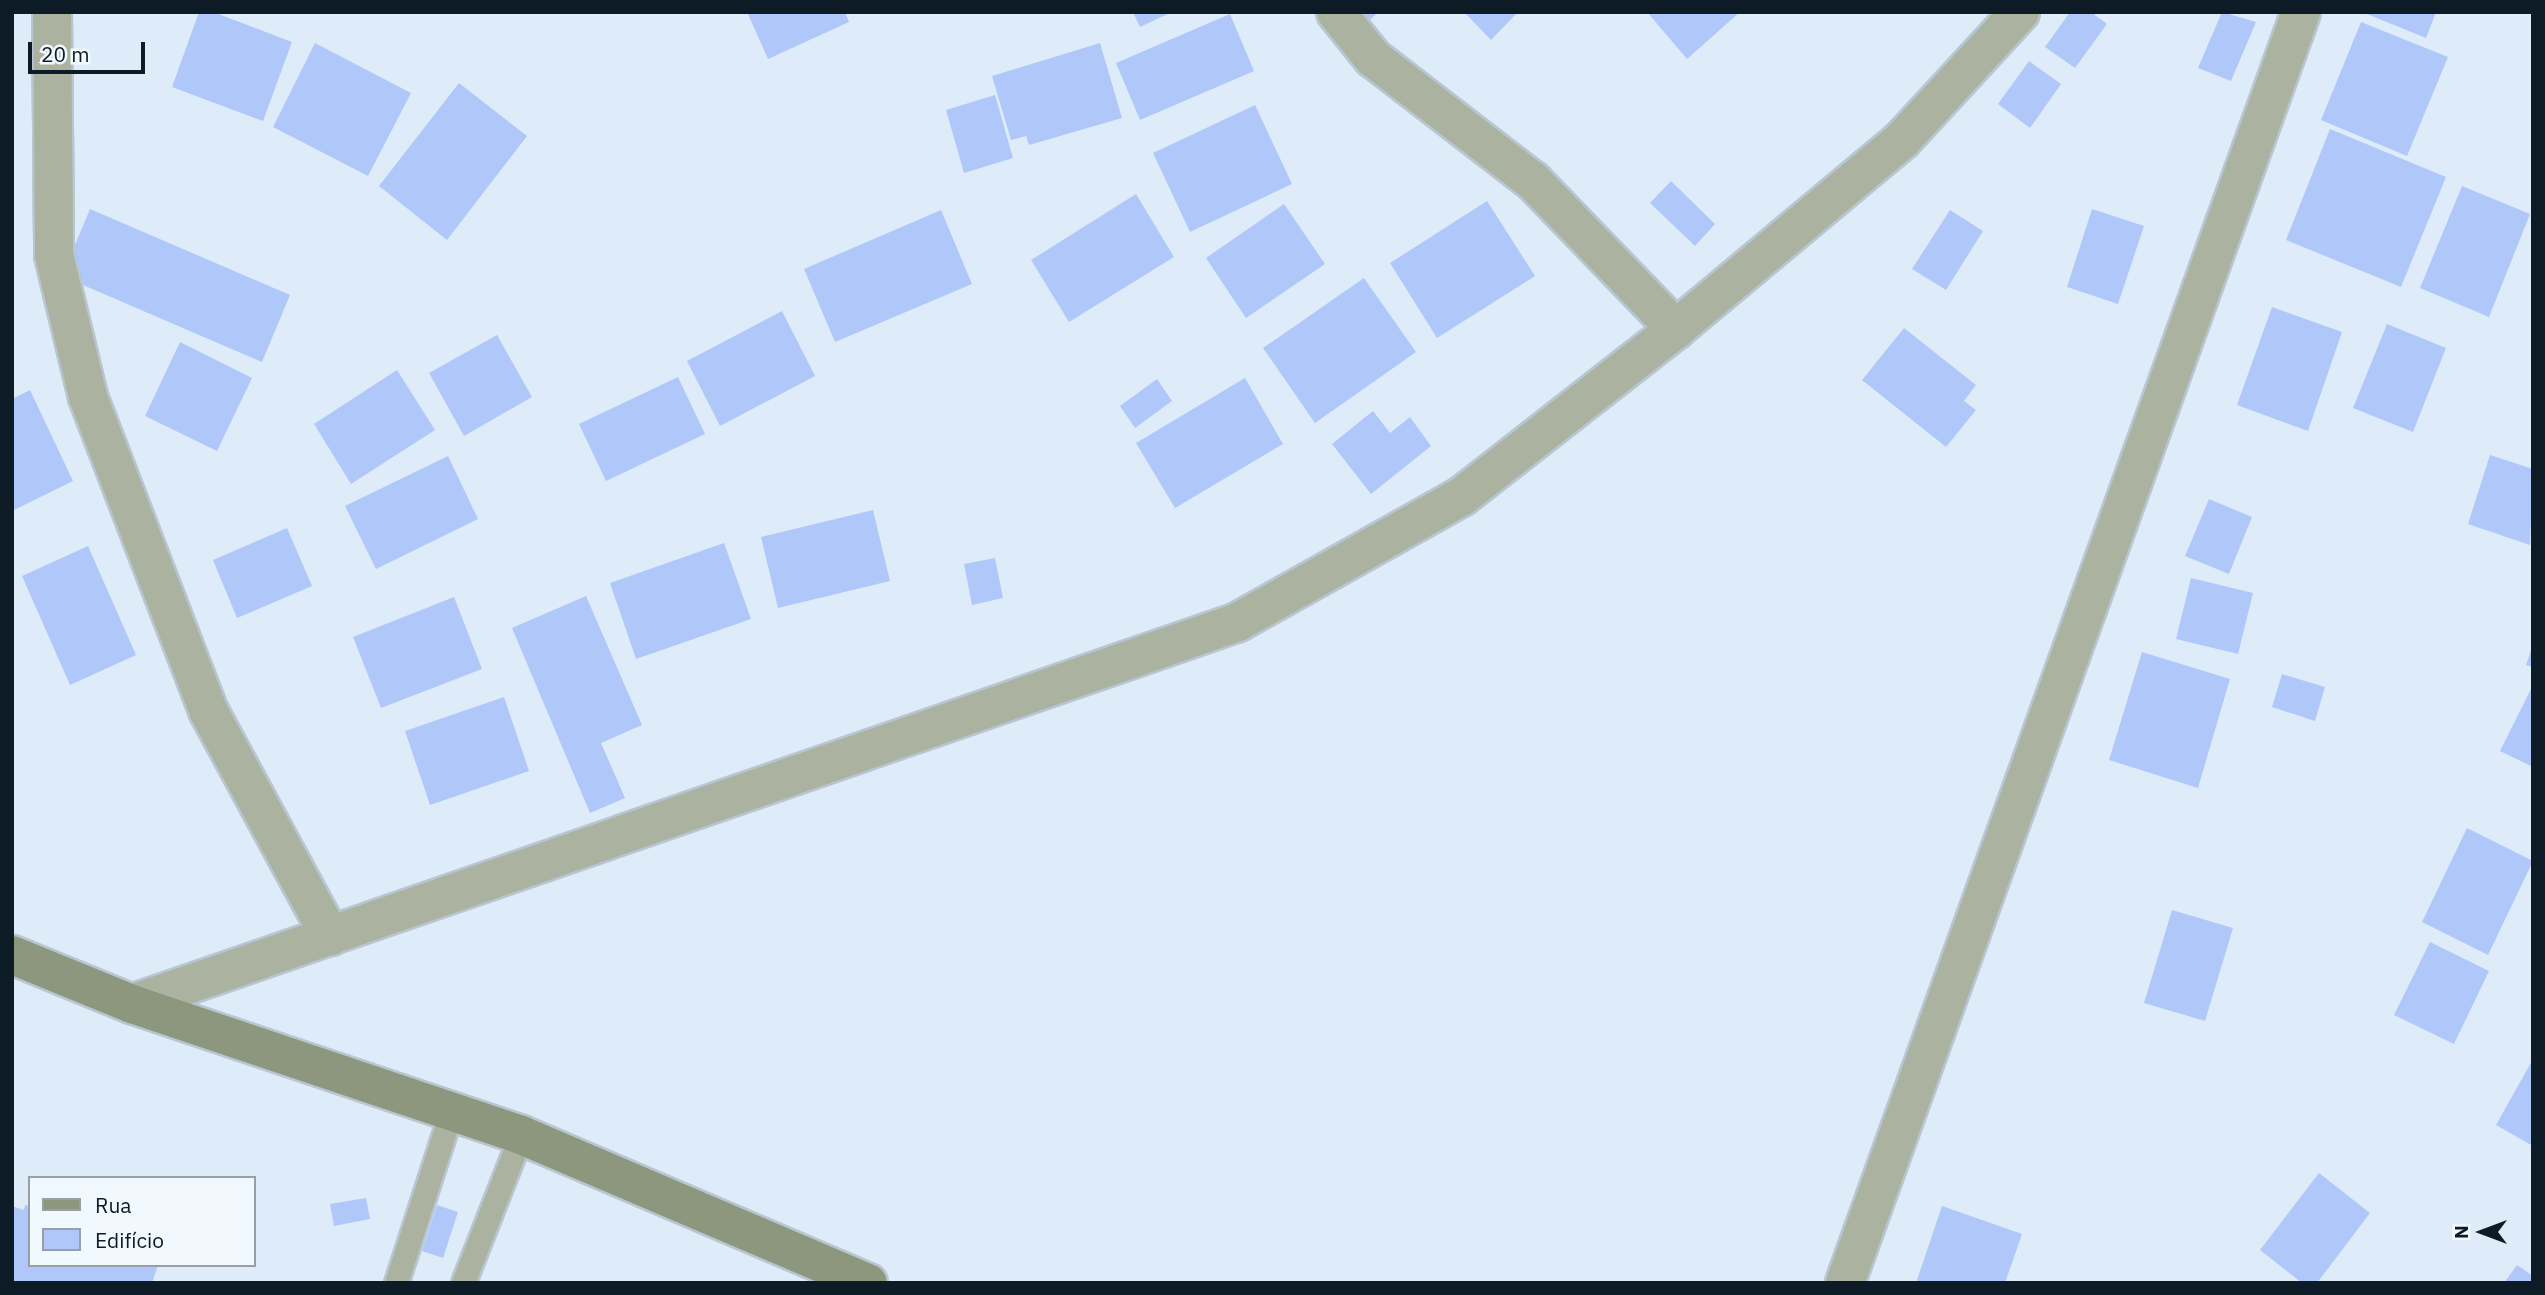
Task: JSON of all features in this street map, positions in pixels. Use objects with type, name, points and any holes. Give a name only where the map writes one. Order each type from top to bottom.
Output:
[{"type":"street","points":[[52,12],[49,43],[54,255],[88,397],[209,712],[330,936]]},
{"type":"street","points":[[1336,12],[1373,58],[1533,181],[1675,330]]},
{"type":"street","points":[[132,1004],[1238,622],[1461,497],[1675,330],[1902,140],[2020,12]]},
{"type":"street","points":[[1845,1283],[2301,12]]},
{"type":"street","points":[[12,955],[132,1004],[521,1135],[868,1283]]},
{"type":"lane","points":[[396,1283],[452,1110]]},
{"type":"lane","points":[[463,1283],[521,1135]]},
{"type":"building","points":[[199,12],[213,12],[292,42],[263,121],[172,87]]},
{"type":"building","points":[[747,12],[845,12],[849,22],[768,59]]},
{"type":"building","points":[[1133,12],[1172,12],[1140,27]]},
{"type":"building","points":[[1360,12],[1378,12],[1368,22]]},
{"type":"building","points":[[1464,12],[1518,12],[1491,40]]},
{"type":"building","points":[[1647,12],[1740,12],[1687,59]]},
{"type":"building","points":[[2070,12],[2091,12],[2107,24],[2075,68],[2045,47]]},
{"type":"building","points":[[2222,12],[2256,22],[2231,81],[2198,68]]},
{"type":"building","points":[[2362,12],[2436,12],[2426,38]]},
{"type":"building","points":[[1230,14],[1254,71],[1140,120],[1116,63]]},
{"type":"building","points":[[2361,22],[2448,57],[2407,156],[2321,120]]},
{"type":"building","points":[[315,43],[411,93],[368,176],[273,127]]},
{"type":"building","points":[[1100,43],[1122,118],[1029,145],[1026,136],[1011,140],[992,76]]},
{"type":"building","points":[[2029,61],[2061,84],[2030,128],[1998,104]]},
{"type":"building","points":[[459,83],[527,136],[447,240],[379,186]]},
{"type":"building","points":[[995,95],[1013,158],[964,173],[946,110]]},
{"type":"building","points":[[1255,105],[1292,184],[1190,232],[1153,153]]},
{"type":"building","points":[[2330,129],[2446,177],[2401,287],[2286,240]]},
{"type":"building","points":[[1671,181],[1715,224],[1695,246],[1650,203]]},
{"type":"building","points":[[2462,186],[2530,214],[2489,317],[2420,288]]},
{"type":"building","points":[[1136,194],[1174,257],[1069,322],[1031,260]]},
{"type":"building","points":[[1487,201],[1535,276],[1437,338],[1390,263]]},
{"type":"building","points":[[1284,204],[1325,264],[1246,318],[1206,258]]},
{"type":"building","points":[[90,209],[290,295],[262,362],[62,276]]},
{"type":"building","points":[[2092,209],[2144,226],[2118,304],[2067,287]]},
{"type":"building","points":[[941,210],[972,284],[835,342],[804,269]]},
{"type":"building","points":[[1950,210],[1983,231],[1946,290],[1912,269]]},
{"type":"building","points":[[1364,278],[1416,352],[1315,423],[1263,348]]},
{"type":"building","points":[[2272,307],[2342,332],[2308,431],[2237,405]]},
{"type":"building","points":[[782,311],[815,376],[720,426],[687,361]]},
{"type":"building","points":[[2387,324],[2446,348],[2413,432],[2353,408]]},
{"type":"building","points":[[1904,328],[1976,385],[1964,401],[1976,410],[1946,447],[1862,380]]},
{"type":"building","points":[[497,335],[532,397],[464,436],[429,373]]},
{"type":"building","points":[[180,342],[252,378],[217,451],[145,416]]},
{"type":"building","points":[[397,370],[435,430],[351,484],[314,424]]},
{"type":"building","points":[[678,377],[705,434],[606,481],[579,424]]},
{"type":"building","points":[[1245,378],[1283,444],[1175,508],[1136,443]]},
{"type":"building","points":[[1157,379],[1172,401],[1135,428],[1120,406]]},
{"type":"building","points":[[30,390],[73,481],[12,511],[12,399]]},
{"type":"building","points":[[1373,411],[1390,433],[1410,417],[1431,446],[1371,494],[1332,444]]},
{"type":"building","points":[[2490,455],[2533,469],[2530,545],[2468,524]]},
{"type":"building","points":[[448,456],[478,519],[376,569],[345,506]]},
{"type":"building","points":[[2209,499],[2252,517],[2229,574],[2185,556]]},
{"type":"building","points":[[873,510],[890,581],[778,608],[761,537]]},
{"type":"building","points":[[287,528],[312,586],[237,618],[213,560]]},
{"type":"building","points":[[724,543],[751,619],[636,659],[610,583]]},
{"type":"building","points":[[88,546],[136,655],[70,685],[22,576]]},
{"type":"building","points":[[995,558],[1003,598],[972,605],[964,564]]},
{"type":"building","points":[[2191,578],[2253,593],[2238,654],[2176,639]]},
{"type":"building","points":[[586,596],[642,725],[601,743],[625,798],[590,813],[512,628]]},
{"type":"building","points":[[454,597],[482,669],[381,708],[353,637]]},
{"type":"building","points":[[2533,647],[2533,667],[2526,665]]},
{"type":"building","points":[[2142,652],[2230,679],[2198,788],[2109,760]]},
{"type":"building","points":[[2282,674],[2325,687],[2315,721],[2272,707]]},
{"type":"building","points":[[2533,685],[2533,767],[2500,751]]},
{"type":"building","points":[[504,697],[529,771],[430,805],[405,731]]},
{"type":"building","points":[[2467,828],[2533,861],[2488,955],[2422,922]]},
{"type":"building","points":[[2172,910],[2233,928],[2205,1021],[2144,1003]]},
{"type":"building","points":[[2430,942],[2489,971],[2454,1044],[2394,1015]]},
{"type":"building","points":[[2533,1059],[2533,1146],[2496,1125]]},
{"type":"building","points":[[2319,1173],[2370,1213],[2317,1283],[2302,1283],[2260,1250]]},
{"type":"building","points":[[366,1198],[370,1219],[334,1226],[330,1204]]},
{"type":"building","points":[[25,1205],[28,1206],[28,1267],[157,1267],[152,1283],[12,1283],[12,1206],[24,1210]]},
{"type":"building","points":[[437,1205],[458,1212],[443,1258],[422,1251]]},
{"type":"building","points":[[1942,1206],[2022,1234],[2005,1283],[1916,1283]]},
{"type":"building","points":[[2517,1265],[2533,1276],[2533,1283],[2504,1283]]}]
